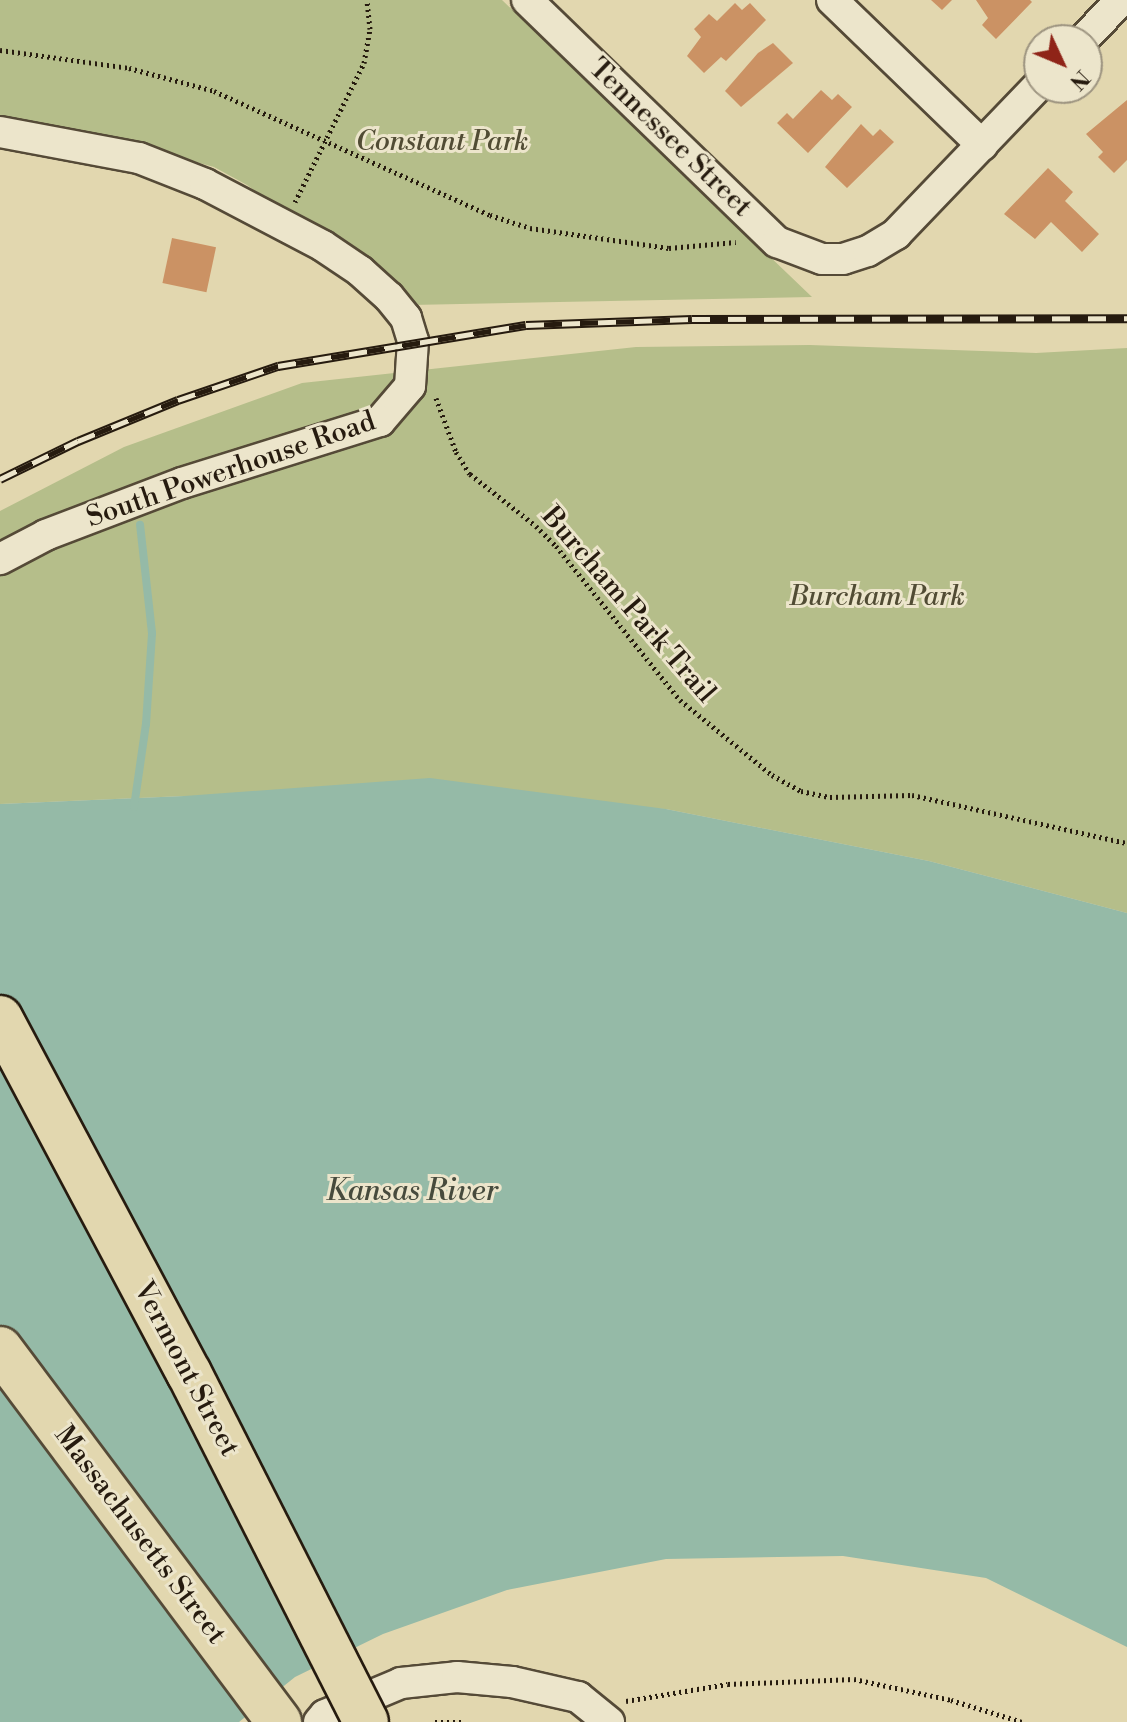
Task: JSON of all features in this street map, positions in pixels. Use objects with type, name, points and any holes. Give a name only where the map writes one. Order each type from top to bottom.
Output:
[{"type":"highway","name":"Vermont Street","points":[[0,1018],[189,1373],[366,1722]]},
{"type":"highway","name":"Massachusetts Street","points":[[0,1349],[279,1722]]},
{"type":"street","name":"Tennessee Street","points":[[527,0],[777,242],[822,259],[843,259],[868,251],[896,234],[982,145]]},
{"type":"street","points":[[832,0],[982,145],[1023,102]]},
{"type":"street","points":[[1098,24],[1121,0]]},
{"type":"street","name":"South Powerhouse Road","points":[[0,132],[139,158],[205,184],[323,246],[389,297],[406,318],[413,341],[410,386],[380,421],[182,483],[46,535],[0,559]]},
{"type":"street","points":[[319,1722],[325,1715],[401,1683],[457,1677],[512,1682],[578,1697],[602,1717]]},
{"type":"path","points":[[283,224],[328,142],[364,63],[370,29],[367,0]]},
{"type":"path","points":[[0,50],[129,68],[180,80],[249,105],[490,215],[530,228],[669,248],[747,239]]},
{"type":"path","name":"Burcham Park Trail","points":[[413,341],[456,452],[470,474],[536,526],[556,546],[680,700],[772,775],[801,791],[830,797],[912,795],[1127,843]]},
{"type":"path","points":[[602,1717],[644,1695],[728,1684],[854,1679],[951,1700],[1022,1722]]},
{"type":"path","points":[[435,1722],[461,1722]]},
{"type":"green space","name":"Constant Park","points":[[0,0],[502,0],[812,297],[411,305],[247,185],[214,167],[109,138],[0,121]]},
{"type":"green space","name":"Burcham Park","points":[[810,345],[1036,353],[1127,348],[1127,913],[929,861],[666,809],[184,796],[0,804],[0,511],[124,447],[302,383],[636,347]]},
{"type":"water","name":"Kansas River","points":[[430,778],[666,809],[929,861],[1127,913],[1127,1647],[986,1578],[843,1556],[666,1559],[507,1590],[383,1634],[295,1677],[239,1722],[0,1722],[0,804],[184,796]]},
{"type":"building","points":[[931,0],[952,0],[942,10]]},
{"type":"building","points":[[976,0],[1032,2],[996,39],[982,25],[988,18]]},
{"type":"building","points":[[735,3],[742,10],[750,3],[766,20],[726,61],[721,57],[704,73],[687,56],[701,37],[694,29],[709,14],[717,21]]},
{"type":"building","points":[[773,43],[793,63],[741,107],[725,91],[758,53]]},
{"type":"building","points":[[821,90],[832,100],[838,94],[852,107],[808,153],[777,123],[787,113],[793,119]]},
{"type":"building","points":[[1127,100],[1127,160],[1114,173],[1098,157],[1103,152],[1086,134]]},
{"type":"building","points":[[861,124],[873,136],[880,129],[894,142],[847,188],[825,167]]},
{"type":"building","points":[[1048,168],[1073,192],[1065,201],[1099,234],[1082,252],[1051,222],[1035,239],[1004,214]]},
{"type":"building","points":[[172,238],[216,247],[206,292],[162,283]]},
{"type":"waterway","points":[[134,807],[146,724],[152,633],[140,525]]},
{"type":"railway","points":[[0,479],[78,441],[178,400],[278,366],[526,325],[692,319],[1127,318]]}]
